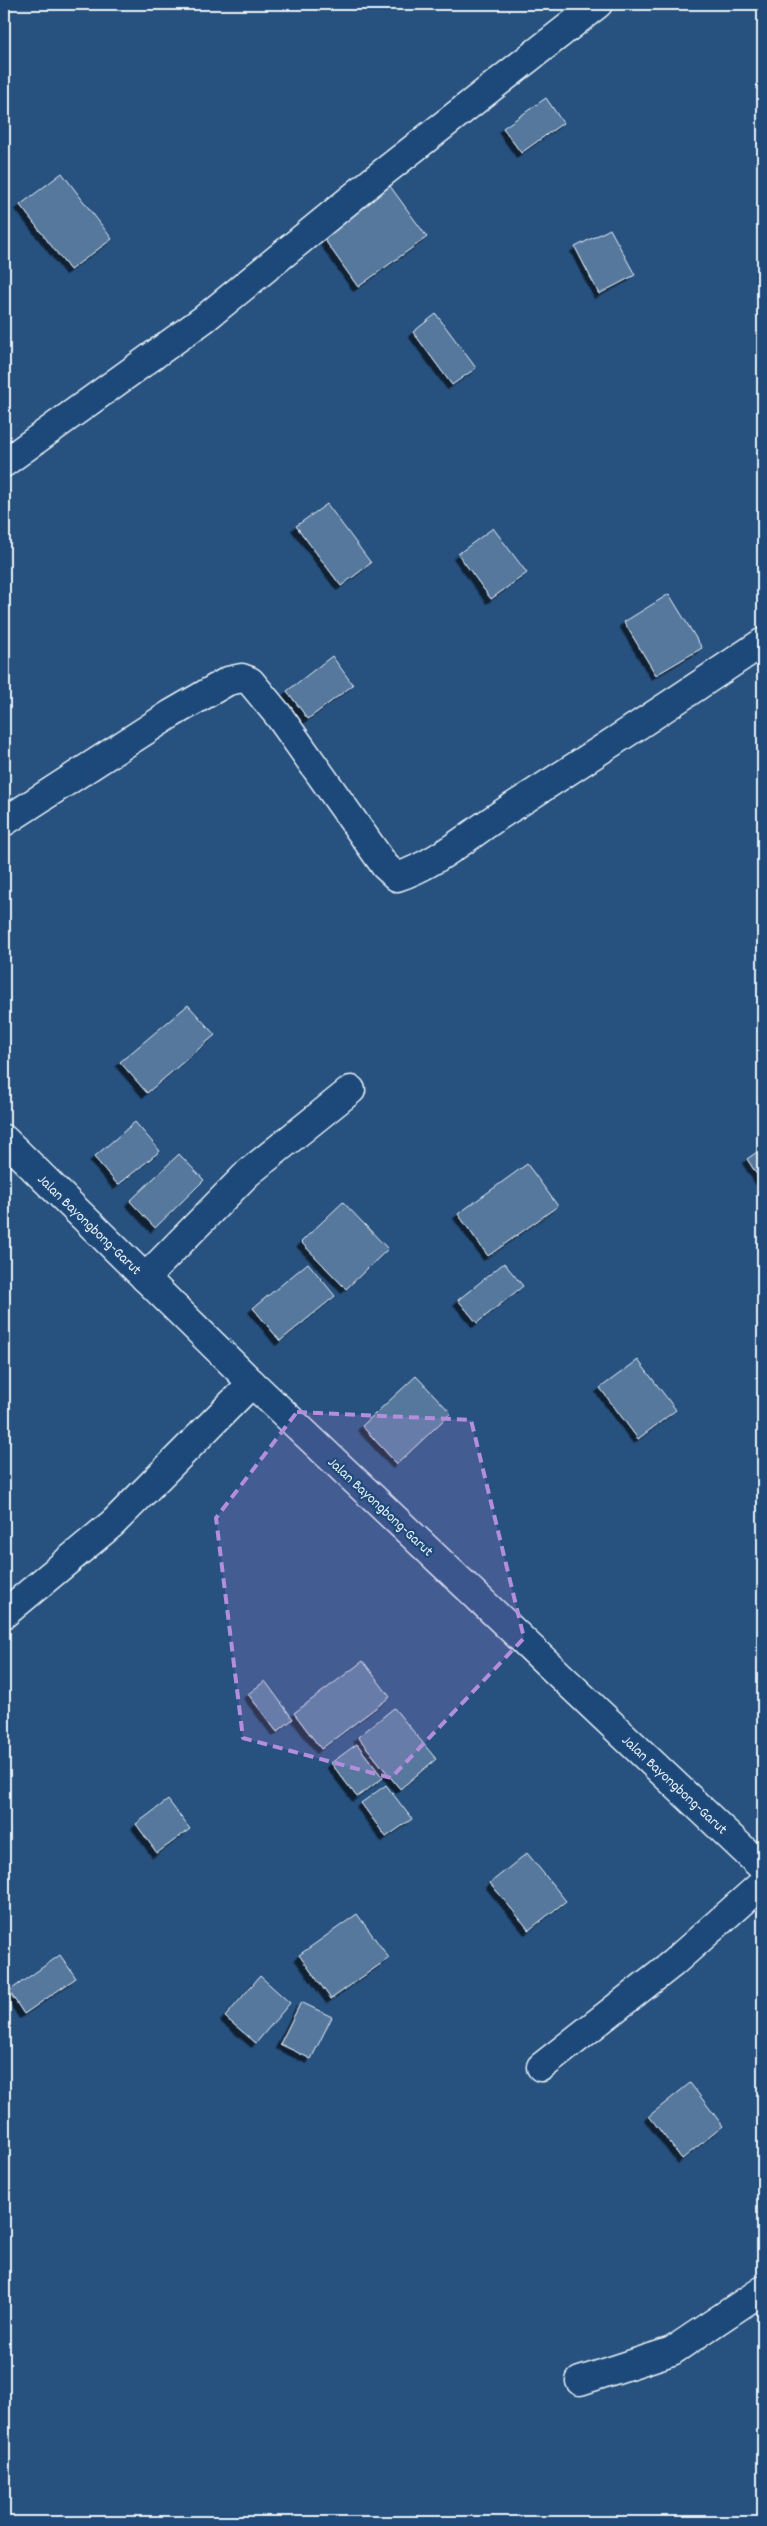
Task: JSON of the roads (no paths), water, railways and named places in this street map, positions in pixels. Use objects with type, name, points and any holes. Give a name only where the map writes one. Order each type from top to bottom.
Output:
[{"type":"street","points":[[4,463],[204,319],[380,174],[598,4]]},
{"type":"street","points":[[4,822],[170,714],[228,681],[242,678],[250,681],[279,716],[385,866],[397,877],[419,870],[470,834],[610,745],[763,642]]},
{"type":"street","points":[[145,1278],[248,1173],[351,1090]]},
{"type":"street","name":"Jalan Bayongbong-Garut","points":[[4,1139],[252,1383],[763,1868]]},
{"type":"street","points":[[4,1614],[113,1523],[252,1383]]},
{"type":"street","points":[[541,2066],[673,1963],[763,1884]]},
{"type":"street","points":[[580,2381],[672,2351],[763,2290]]}]
